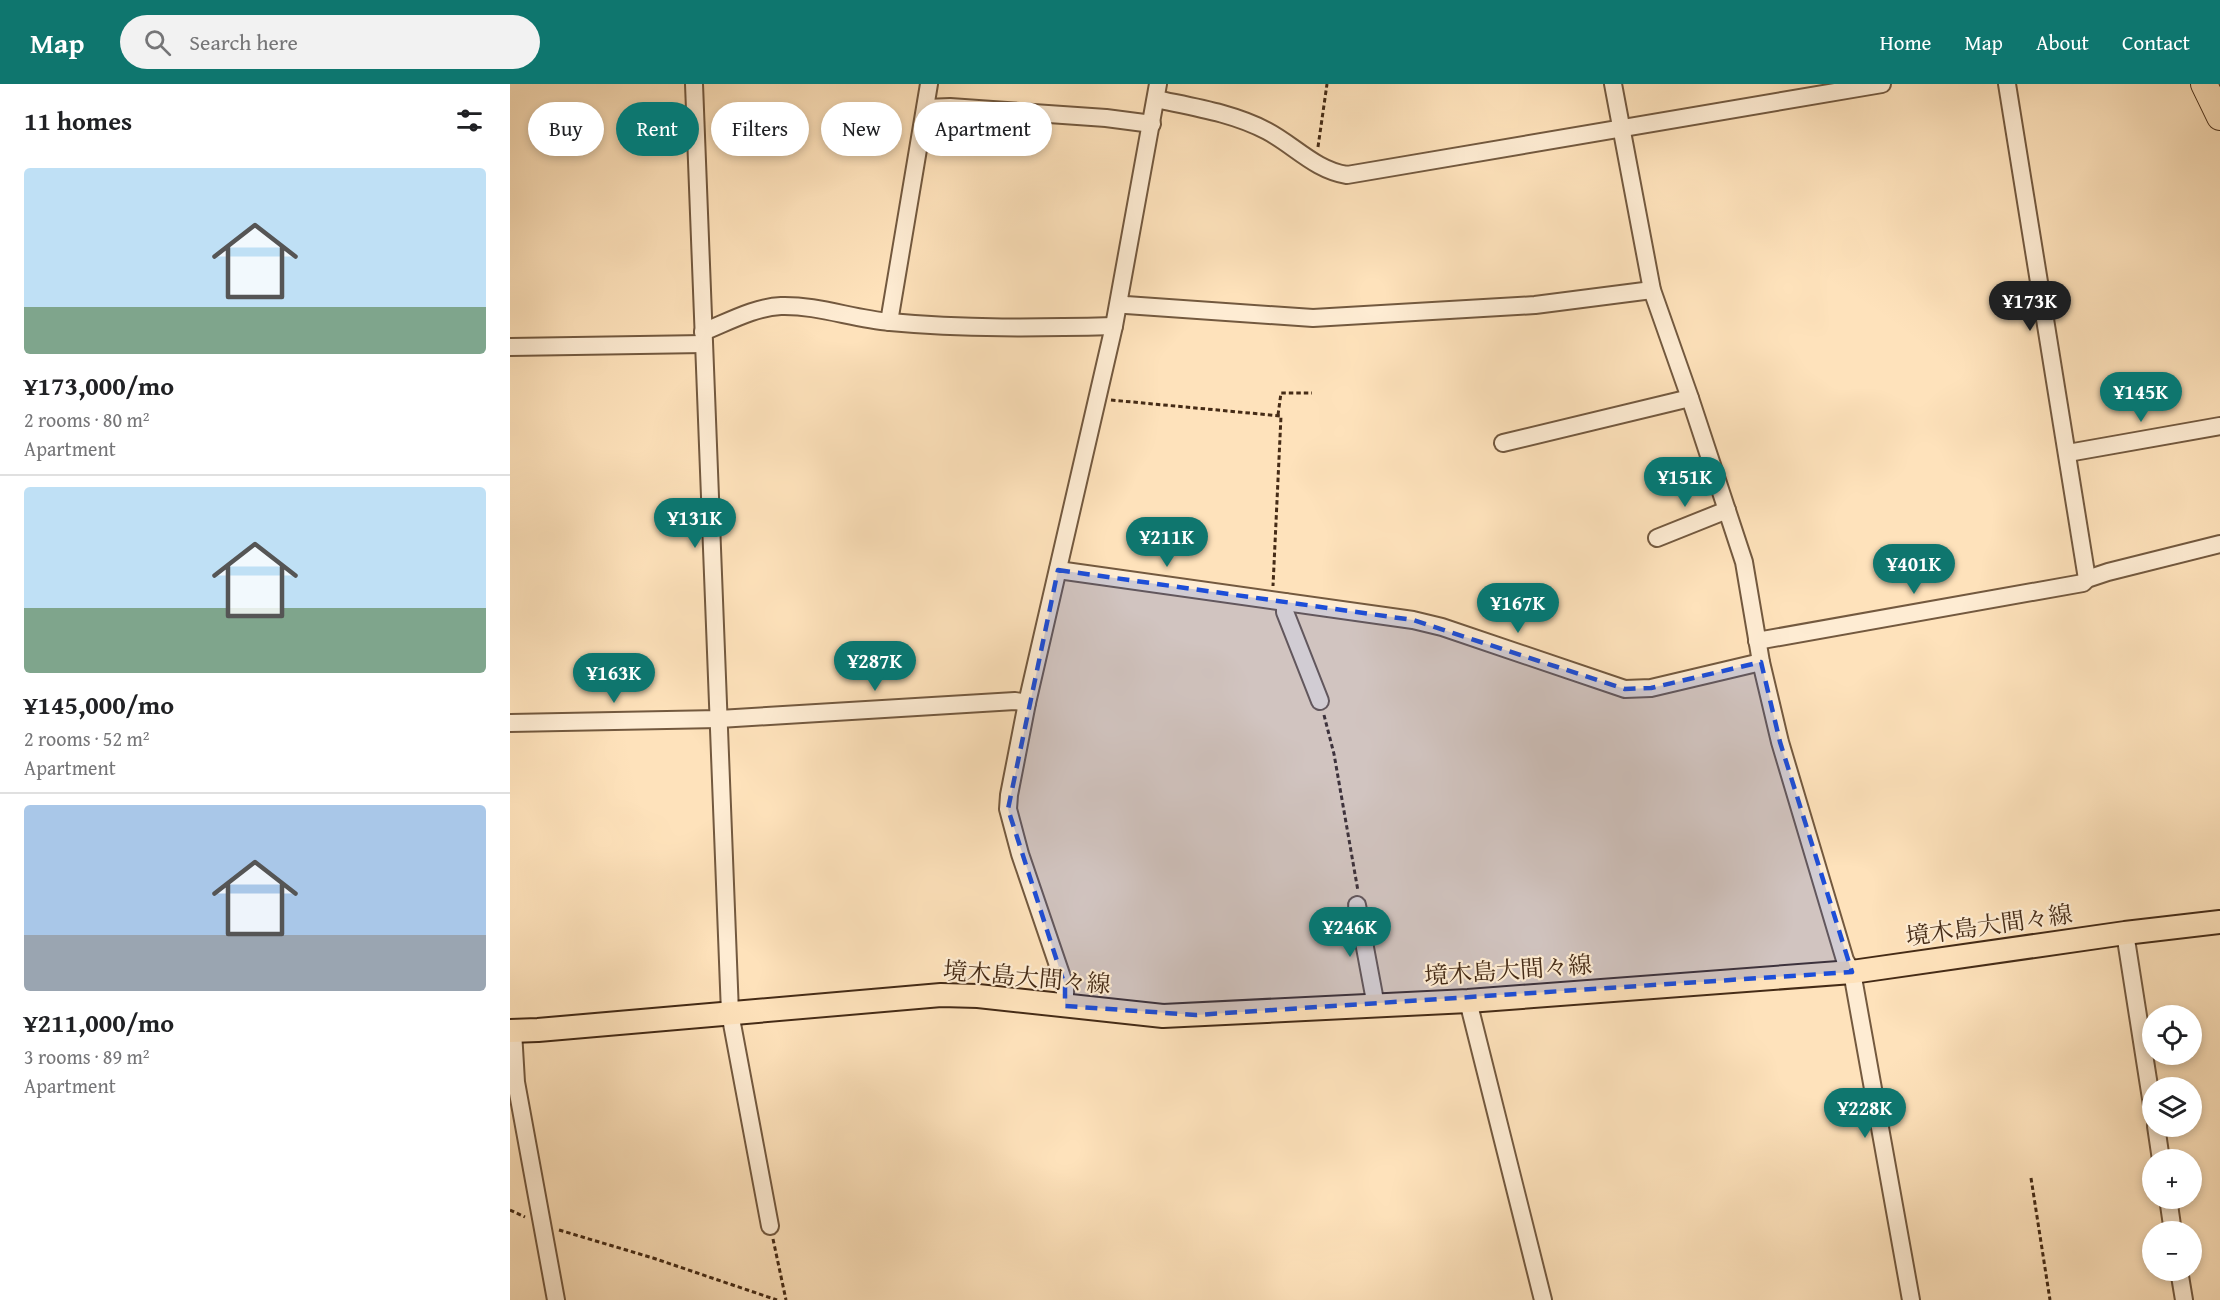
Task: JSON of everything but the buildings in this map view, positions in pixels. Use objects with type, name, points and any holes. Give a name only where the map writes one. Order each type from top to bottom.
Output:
[{"type":"highway","points":[[2204,84],[2220,117]]},
{"type":"main road","name":"境木島大間々線","points":[[512,1031],[941,995],[978,996],[1163,1016],[1468,1001],[1852,972],[2125,933],[2220,922]]},
{"type":"street","points":[[694,84],[730,1013],[770,1226]]},
{"type":"street","points":[[927,102],[929,84]]},
{"type":"street","points":[[1613,84],[1652,290],[1690,398],[1748,580],[1761,662],[1780,742],[1845,960],[1852,972],[1911,1300]]},
{"type":"street","points":[[1065,1006],[1065,986],[1020,854],[1008,809],[1011,779],[1119,303],[1157,91],[1249,122],[1269,131],[1331,172],[1347,175],[1882,84]]},
{"type":"street","points":[[2007,84],[2087,579]]},
{"type":"street","points":[[1052,114],[1152,124]]},
{"type":"street","points":[[889,322],[918,156]]},
{"type":"street","points":[[1119,303],[1313,318],[1534,305],[1652,290]]},
{"type":"street","points":[[510,347],[704,338],[757,310],[780,306],[812,308],[889,322],[1015,328],[1114,326]]},
{"type":"street","points":[[1503,443],[1690,398]]},
{"type":"street","points":[[2068,453],[2220,426]]},
{"type":"street","points":[[1657,538],[1727,510]]},
{"type":"street","points":[[1757,641],[2083,583],[2087,579],[2220,544]]},
{"type":"street","points":[[1058,570],[1413,620],[1442,627],[1625,689],[1651,688],[1761,662]]},
{"type":"street","points":[[1279,601],[1320,701]]},
{"type":"street","points":[[510,723],[719,719],[1015,701],[1028,703]]},
{"type":"street","points":[[1357,905],[1376,1006]]},
{"type":"street","points":[[2125,933],[2148,1077]]},
{"type":"street","points":[[1468,1001],[1543,1300]]},
{"type":"street","points":[[512,1031],[516,1082],[556,1300]]},
{"type":"street","points":[[2181,1281],[2184,1300]]},
{"type":"path","points":[[1315,163],[1327,84]]},
{"type":"path","points":[[1279,601],[1281,416],[1278,415],[1281,393],[1312,393]]},
{"type":"path","points":[[1097,399],[1278,415]]},
{"type":"path","points":[[1320,701],[1334,754],[1359,896],[1357,905]]},
{"type":"path","points":[[2031,1178],[2050,1300]]},
{"type":"path","points":[[543,1224],[777,1300]]},
{"type":"path","points":[[770,1226],[786,1300]]},
{"type":"highlighted area","points":[[1058,570],[1413,620],[1625,689],[1651,688],[1761,662],[1780,742],[1852,972],[1196,1015],[1065,1006],[1065,986],[1008,809]]}]
